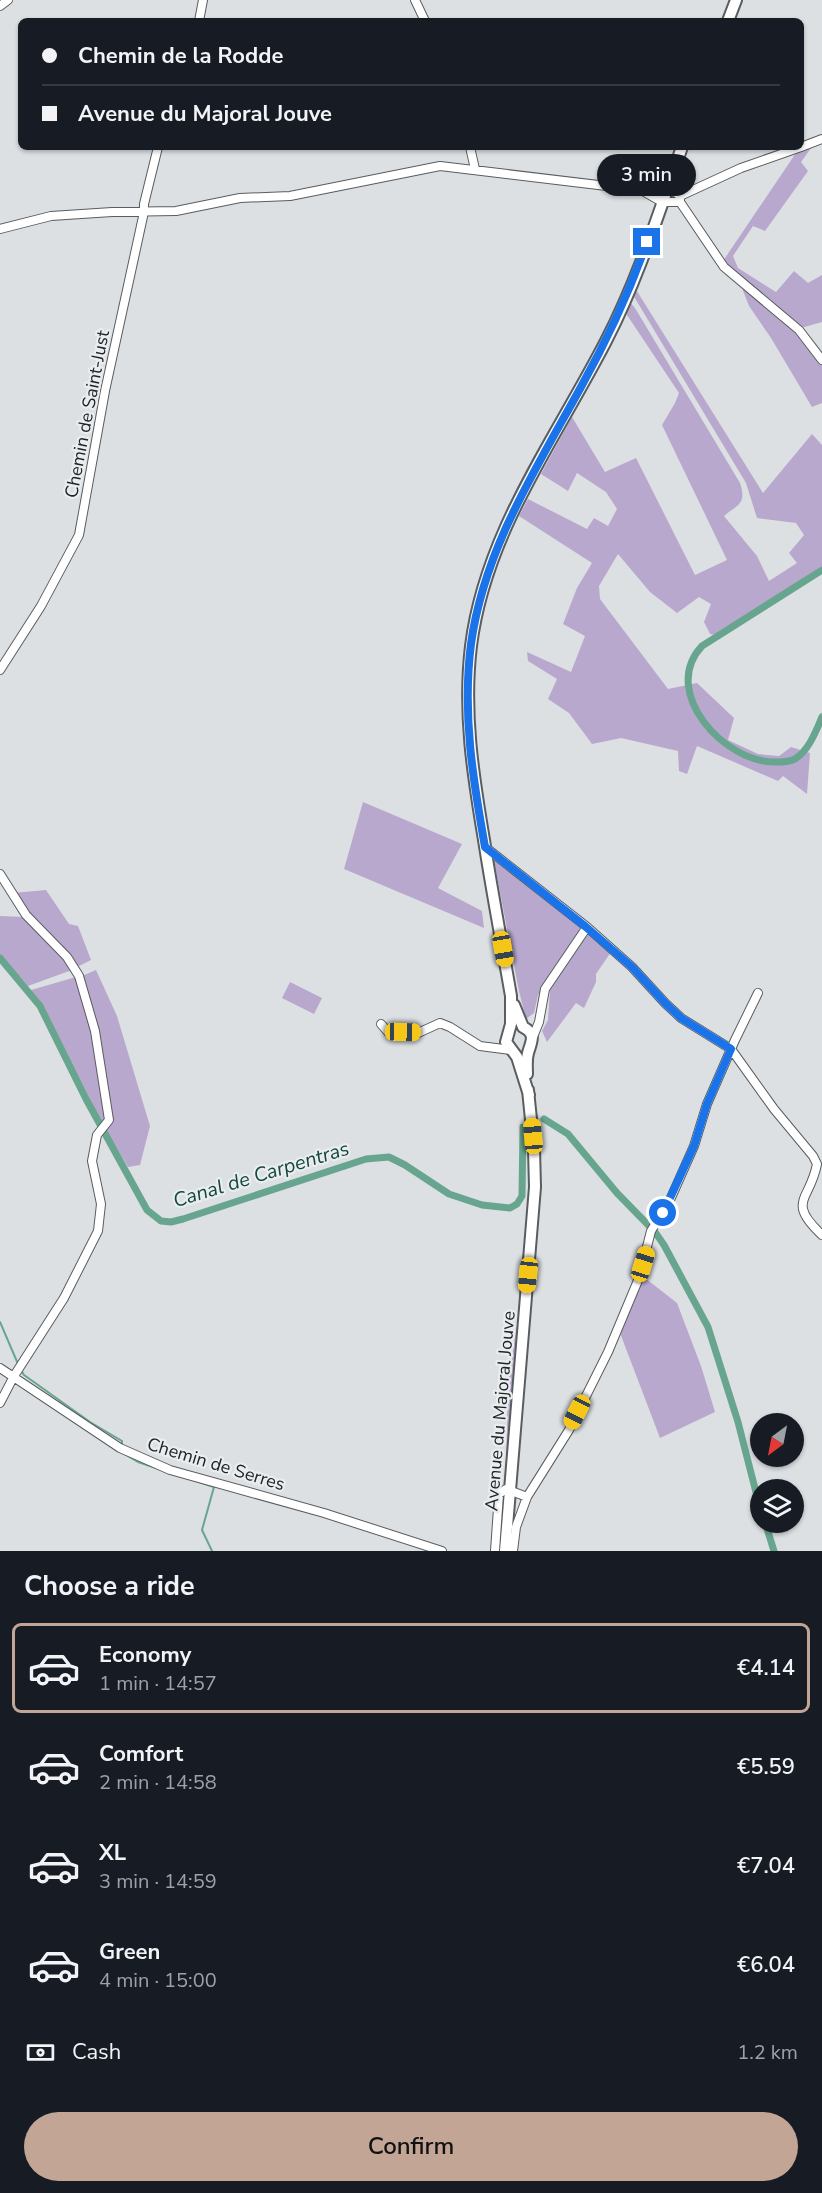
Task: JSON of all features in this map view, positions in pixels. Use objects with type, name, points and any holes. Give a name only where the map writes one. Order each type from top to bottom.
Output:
[{"type":"main road","points":[[729,18],[736,0]]},
{"type":"main road","name":"Avenue du Majoral Jouve","points":[[529,1095],[519,1063],[506,1042],[512,1014],[511,996],[470,753],[467,715],[471,645],[480,602],[505,528],[616,321],[681,150]]},
{"type":"main road","name":"Avenue du Majoral Jouve","points":[[505,1551],[535,1187],[528,1050],[533,1037],[524,1027],[511,996]]},
{"type":"main road","points":[[508,1034],[515,1027],[524,1027]]},
{"type":"main road","points":[[512,1051],[524,1053],[528,1050]]},
{"type":"street","points":[[0,6],[8,0]]},
{"type":"street","points":[[200,18],[203,0]]},
{"type":"street","points":[[415,0],[424,18]]},
{"type":"street","points":[[804,146],[822,140]]},
{"type":"street","name":"Chemin de Saint-Just","points":[[0,670],[40,606],[79,535],[105,391],[157,150]]},
{"type":"street","points":[[471,150],[475,169]]},
{"type":"street","points":[[680,199],[684,192],[792,150]]},
{"type":"street","points":[[0,229],[51,216],[176,211],[255,196],[290,196],[441,165],[640,190],[667,189],[680,199],[723,267],[799,330],[822,360]]},
{"type":"street","points":[[640,190],[662,202],[680,199]]},
{"type":"street","points":[[485,847],[586,927],[632,967],[681,1018],[731,1049],[817,1164],[802,1208],[807,1220],[822,1235]]},
{"type":"street","points":[[0,874],[26,915],[67,957],[79,976],[95,1031],[109,1120],[103,1127],[92,1161],[101,1204],[98,1231],[50,1323],[14,1376],[0,1403]]},
{"type":"street","points":[[533,1037],[541,1014],[545,989],[586,927]]},
{"type":"street","points":[[513,1551],[516,1527],[527,1497],[569,1430],[608,1352],[639,1278],[652,1228],[670,1200],[694,1146],[707,1104],[758,993]]},
{"type":"street","points":[[524,1027],[541,1014]]},
{"type":"street","points":[[381,1024],[388,1032],[418,1033],[440,1023],[480,1046],[512,1051]]},
{"type":"street","points":[[488,1047],[508,1034]]},
{"type":"street","name":"Chemin de Serres","points":[[0,1368],[120,1448],[170,1470],[324,1513],[442,1551]]},
{"type":"street","points":[[495,1551],[498,1498],[502,1490],[510,1490],[527,1497]]},
{"type":"shaded area","points":[[814,144],[801,162],[808,171],[765,231],[753,226],[733,256],[738,268],[776,292],[794,271],[808,283],[822,275],[822,322],[801,328],[726,266],[723,261],[798,150],[804,150],[804,148]]},
{"type":"shaded area","points":[[740,283],[792,329],[822,365],[822,403],[812,407],[749,306]]},
{"type":"shaded area","points":[[635,288],[763,493],[812,434],[822,445],[822,566],[716,635],[710,634],[704,622],[711,604],[699,597],[677,613],[650,592],[618,554],[599,586],[600,599],[668,689],[697,683],[734,718],[728,740],[758,754],[779,756],[791,747],[810,753],[807,794],[783,776],[778,781],[697,746],[687,774],[679,771],[678,751],[621,738],[592,744],[569,713],[548,699],[557,679],[528,661],[527,652],[571,672],[585,636],[563,624],[577,588],[592,563],[519,516],[528,499],[587,529],[594,518],[608,526],[617,509],[606,492],[577,473],[568,491],[541,474],[572,417],[605,472],[636,458],[695,575],[727,560],[662,425],[679,393],[625,312],[630,302],[740,483],[742,500],[724,516],[757,556],[769,581],[797,563],[789,553],[804,535],[796,523],[757,518],[746,483],[633,295]]},
{"type":"shaded area","points":[[363,802],[462,844],[438,888],[482,911],[484,928],[344,869]]},
{"type":"shaded area","points":[[497,859],[582,926],[538,995],[534,1013],[526,1019],[494,861]]},
{"type":"shaded area","points":[[46,890],[69,924],[78,926],[91,960],[77,967],[13,893]]},
{"type":"shaded area","points":[[0,916],[24,917],[65,959],[72,970],[28,986],[0,954]]},
{"type":"shaded area","points":[[588,935],[595,936],[611,952],[596,974],[596,982],[584,1008],[576,1003],[547,1042],[542,1031],[548,1020],[550,990],[581,939]]},
{"type":"shaded area","points":[[96,970],[117,1016],[150,1126],[140,1165],[128,1167],[106,1130],[112,1122],[98,1031],[82,976]]},
{"type":"shaded area","points":[[76,977],[93,1029],[107,1120],[102,1124],[44,1008],[31,990]]},
{"type":"shaded area","points":[[290,982],[322,998],[314,1014],[282,998]]},
{"type":"shaded area","points":[[645,1278],[677,1303],[701,1366],[715,1412],[660,1438],[620,1333],[636,1293]]},
{"type":"shaded area","points":[[519,1317],[506,1467],[508,1383]]},
{"type":"waterway","name":"Canal de Carpentras","points":[[822,570],[702,646],[691,664],[688,684],[693,703],[704,722],[719,738],[737,751],[757,759],[779,762],[795,759],[808,745],[822,717]]},
{"type":"waterway","name":"Canal de Carpentras","points":[[0,958],[40,1006],[86,1099],[147,1210],[161,1221],[171,1222],[183,1219],[366,1159],[389,1157],[449,1194],[482,1205],[510,1208],[517,1204],[522,1196],[523,1127]]},
{"type":"waterway","name":"Canal de Carpentras","points":[[544,1119],[568,1134],[664,1245],[708,1327],[738,1422],[753,1479]]},
{"type":"waterway","points":[[0,1322],[18,1364]]},
{"type":"waterway","points":[[21,1370],[24,1375],[90,1422],[122,1441],[122,1446]]},
{"type":"waterway","points":[[121,1452],[138,1462],[159,1469]]},
{"type":"waterway","points":[[190,1479],[214,1487],[202,1530],[212,1551]]},
{"type":"waterway","name":"Canal de Carpentras","points":[[768,1533],[774,1551]]},
{"type":"route","points":[[647,242],[606,342],[505,528],[483,590],[475,624],[471,645],[467,701],[470,753],[485,847],[586,927],[632,967],[681,1018],[731,1049],[707,1104],[694,1146],[663,1213]]}]
